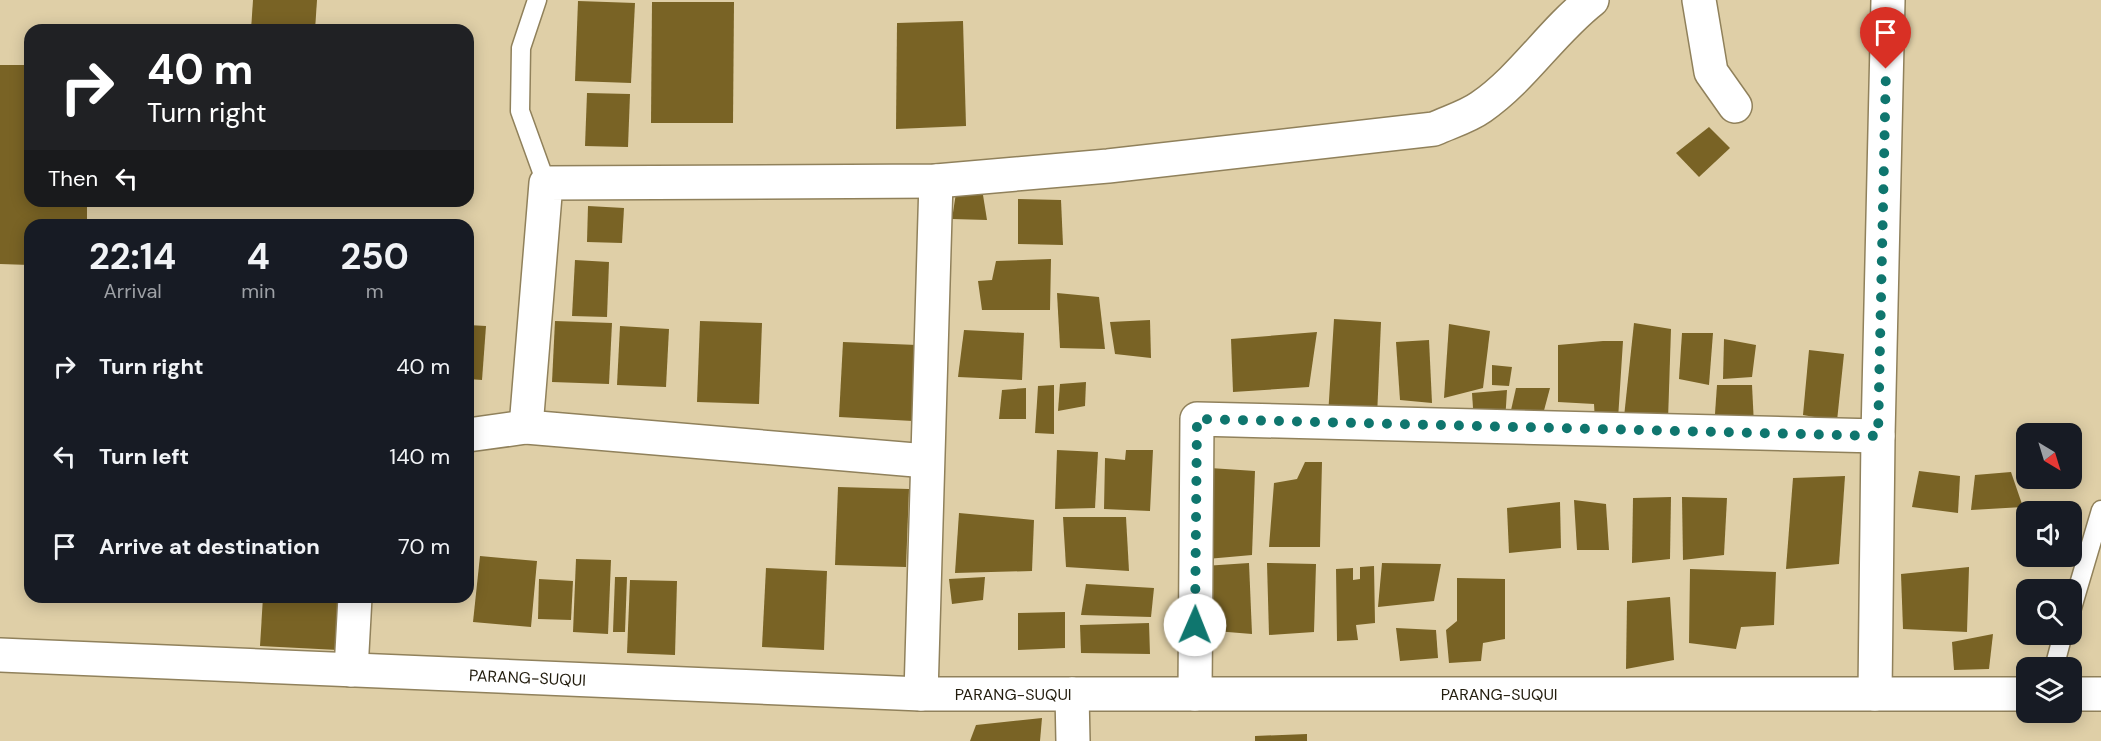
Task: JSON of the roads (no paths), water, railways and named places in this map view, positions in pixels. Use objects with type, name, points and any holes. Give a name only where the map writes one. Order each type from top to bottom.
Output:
[{"type":"street","points":[[526,427],[546,183],[936,181],[1108,166],[1434,129],[1480,108],[1516,78],[1574,14],[1592,0]]},
{"type":"street","points":[[1700,0],[1701,24],[1710,72],[1735,106]]},
{"type":"street","points":[[1875,694],[1878,436],[1888,0]]},
{"type":"street","points":[[921,694],[936,181]]},
{"type":"street","points":[[1195,694],[1197,419],[1878,436]]},
{"type":"street","points":[[474,434],[526,427],[927,461]]},
{"type":"street","points":[[351,670],[356,603]]},
{"type":"street","name":"PARANG-SUQUI","points":[[0,655],[921,694],[2016,694]]},
{"type":"street","points":[[1072,694],[1073,741]]},
{"type":"street","points":[[2082,694],[2101,694]]},
{"type":"lane","points":[[537,0],[521,48],[520,111],[546,183]]},
{"type":"lane","points":[[2081,579],[2101,510]]}]
